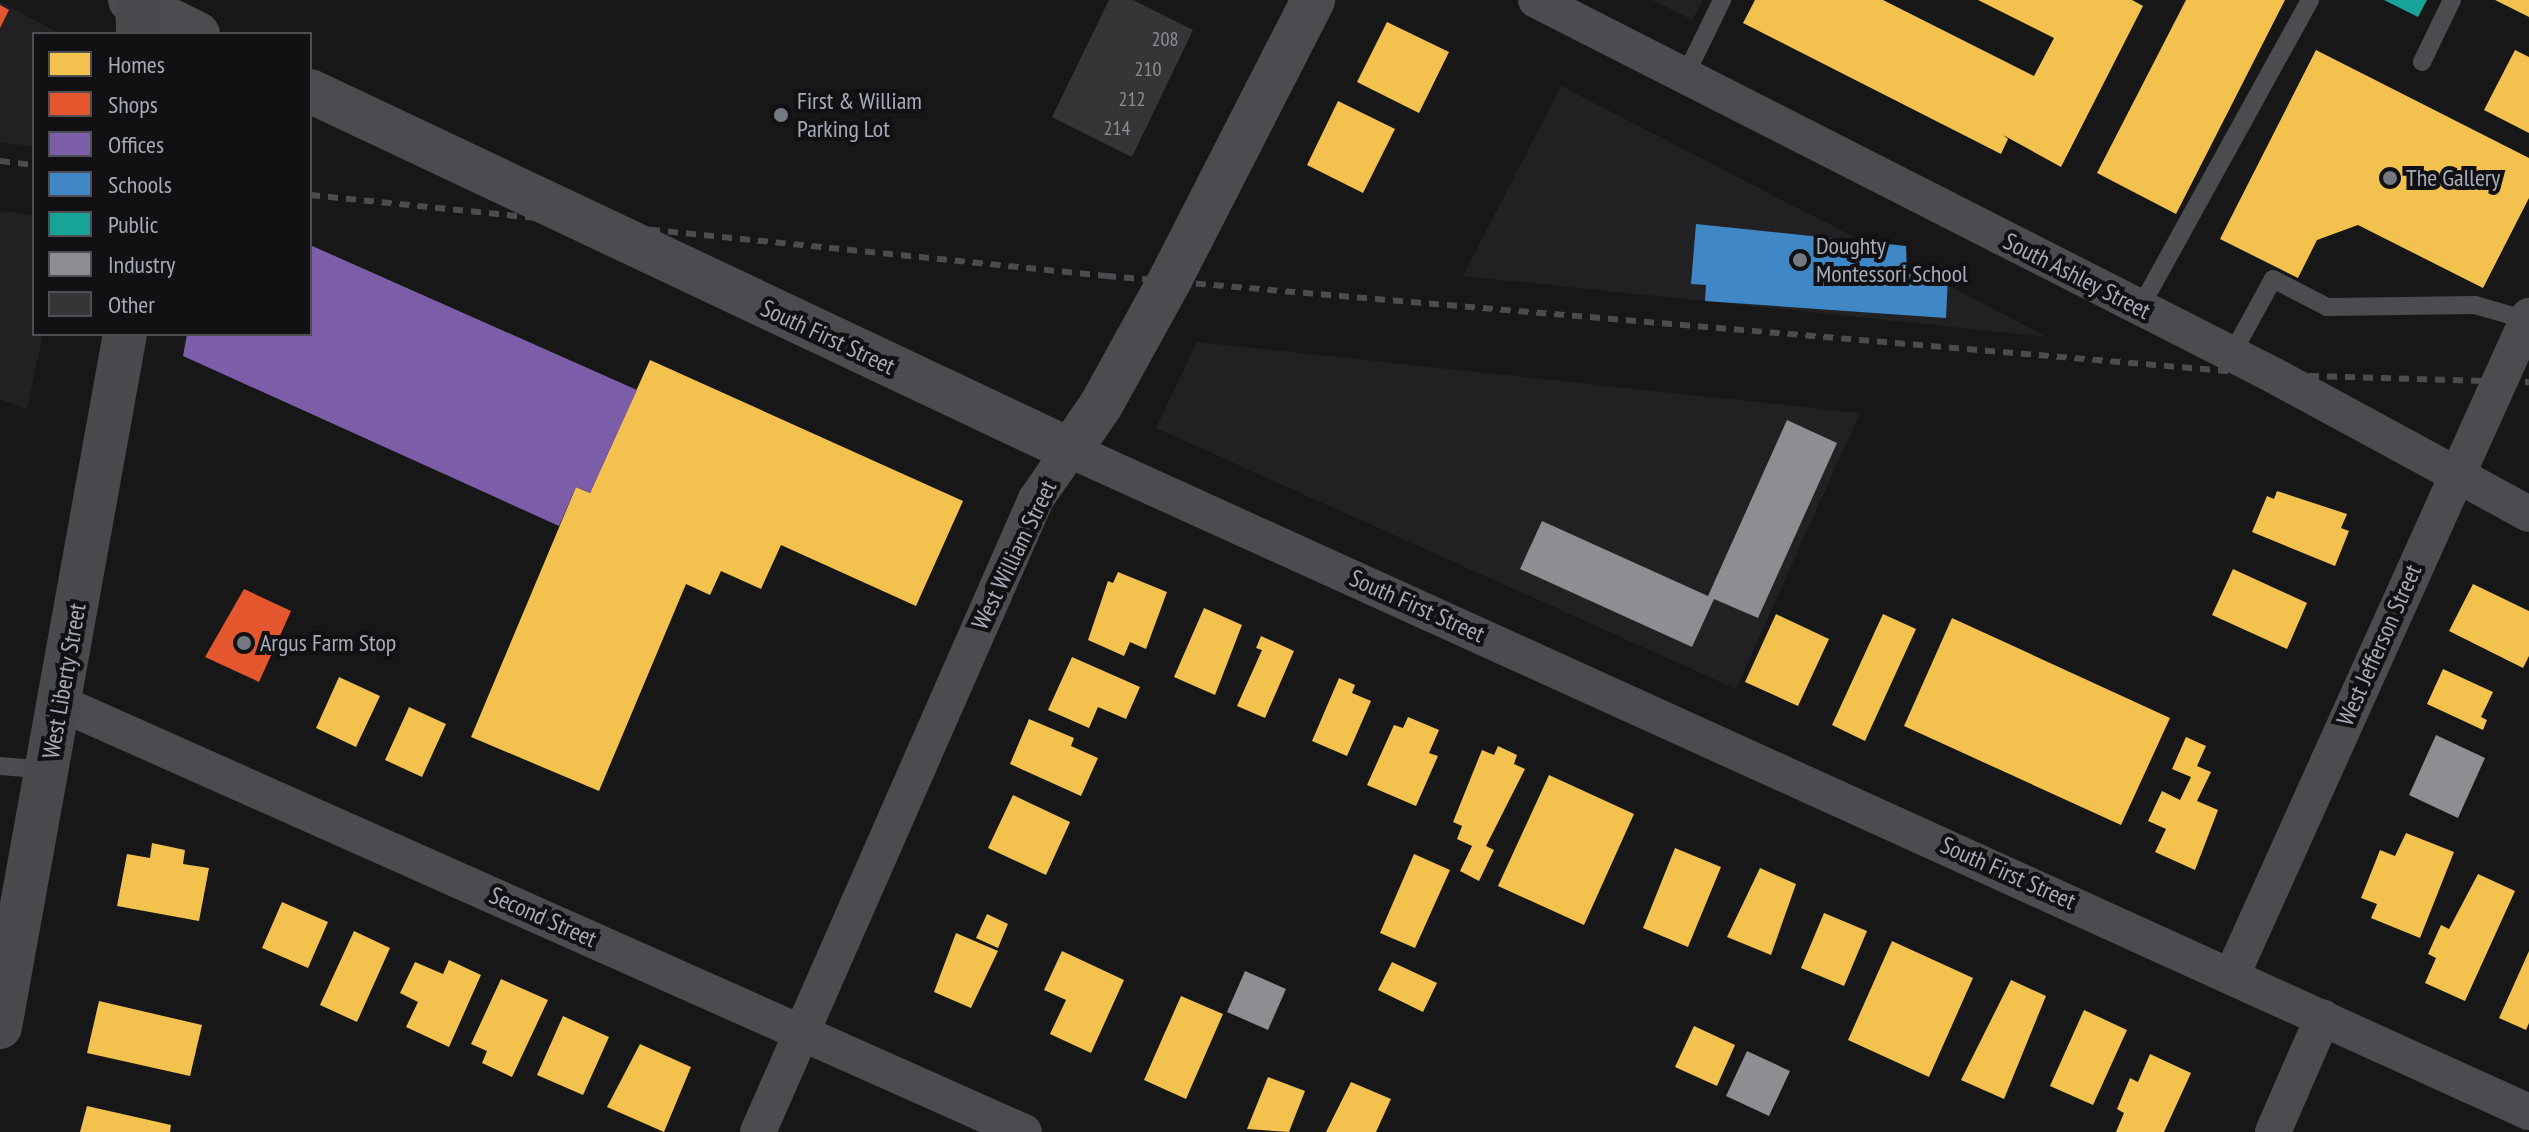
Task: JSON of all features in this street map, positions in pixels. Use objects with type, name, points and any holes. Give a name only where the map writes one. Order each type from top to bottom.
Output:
[{"type":"main road","name":"West Liberty Street","points":[[0,1027],[125,336]]},
{"type":"street","name":"West William Street","points":[[758,1132],[1036,499],[1101,405],[1171,278],[1313,0]]},
{"type":"street","name":"South Ashley Street","points":[[1536,0],[2232,354],[2529,514]]},
{"type":"street","points":[[135,9],[193,32]]},
{"type":"street","name":"South First Street","points":[[312,92],[1070,450],[2529,1112]]},
{"type":"street","name":"West Jefferson Street","points":[[2232,975],[2454,476],[2528,318]]},
{"type":"street","name":"Second Street","points":[[60,703],[1024,1132]]},
{"type":"street","points":[[2273,1132],[2323,1017]]},
{"type":"lane","points":[[1685,76],[1722,0]]},
{"type":"lane","points":[[2140,308],[2310,0]]},
{"type":"lane","points":[[2422,62],[2452,0]]},
{"type":"lane","points":[[2232,354],[2276,274],[2327,307],[2475,305],[2528,318]]},
{"type":"lane","points":[[0,766],[48,770]]},
{"type":"shaded area","points":[[1652,0],[1703,0],[1692,20]]},
{"type":"shaded area","points":[[0,2],[57,32],[32,32],[32,147],[0,142]]},
{"type":"shaded area","points":[[1561,86],[2048,337],[1463,276]]},
{"type":"shaded area","points":[[0,211],[32,215],[32,336],[43,336],[27,409],[0,399]]},
{"type":"shaded area","points":[[1197,342],[1860,413],[1736,689],[1156,428]]},
{"type":"building: Homes","points":[[1755,0],[1883,0],[2034,76],[2054,38],[1978,0],[2132,0],[2143,6],[2061,167],[2003,135],[2008,139],[2001,154],[1743,23]]},
{"type":"building: Homes","points":[[2186,0],[2285,0],[2176,214],[2097,173]]},
{"type":"building: Homes","points":[[2495,0],[2529,0],[2529,17]]},
{"type":"building: Homes","points":[[1387,22],[1449,52],[1419,113],[1357,82]]},
{"type":"building: Homes","name":"The Gallery","points":[[2316,50],[2529,158],[2529,198],[2483,288],[2358,225],[2317,240],[2298,278],[2220,239]]},
{"type":"building: Homes","points":[[2515,50],[2529,57],[2529,133],[2484,110]]},
{"type":"building: Homes","points":[[1338,101],[1395,129],[1363,193],[1307,165]]},
{"type":"building: Homes","points":[[650,360],[963,501],[916,606],[781,545],[761,589],[721,571],[710,595],[686,584],[599,791],[471,737],[576,487],[590,493]]},
{"type":"building: Homes","points":[[2277,491],[2347,514],[2341,528],[2349,531],[2335,566],[2252,532],[2267,496],[2274,499]]},
{"type":"building: Homes","points":[[2233,569],[2307,603],[2287,649],[2212,615]]},
{"type":"building: Homes","points":[[1118,572],[1167,592],[1146,649],[1130,642],[1124,656],[1088,640],[1108,581],[1113,583]]},
{"type":"building: Homes","points":[[2473,584],[2529,611],[2529,656],[2523,668],[2449,631]]},
{"type":"building: Homes","points":[[1204,608],[1242,625],[1215,695],[1174,677]]},
{"type":"building: Homes","points":[[1776,614],[1829,639],[1798,706],[1745,682]]},
{"type":"building: Homes","points":[[1883,614],[1916,629],[1865,741],[1832,725]]},
{"type":"building: Homes","points":[[1952,618],[2170,718],[2121,825],[1904,726]]},
{"type":"building: Homes","points":[[1261,636],[1294,651],[1265,718],[1237,706],[1262,650],[1256,648]]},
{"type":"building: Homes","points":[[1072,657],[1140,687],[1126,719],[1098,707],[1089,728],[1048,710]]},
{"type":"building: Homes","points":[[2443,669],[2493,692],[2481,717],[2487,720],[2483,730],[2427,704]]},
{"type":"building: Homes","points":[[339,677],[380,696],[356,747],[316,728]]},
{"type":"building: Homes","points":[[1339,678],[1355,685],[1352,693],[1371,701],[1347,756],[1312,741]]},
{"type":"building: Homes","points":[[409,707],[446,724],[422,777],[385,760]]},
{"type":"building: Homes","points":[[1408,717],[1439,730],[1429,753],[1438,756],[1416,806],[1367,785],[1394,725],[1403,728]]},
{"type":"building: Homes","points":[[1029,719],[1074,738],[1071,746],[1098,758],[1081,796],[1010,764]]},
{"type":"building: Homes","points":[[2186,737],[2206,746],[2197,766],[2211,772],[2197,801],[2218,810],[2195,870],[2155,852],[2166,829],[2148,821],[2162,791],[2180,800],[2191,777],[2172,769]]},
{"type":"building: Homes","points":[[1498,746],[1517,755],[1514,764],[1525,769],[1486,846],[1494,850],[1479,881],[1460,871],[1472,846],[1457,839],[1462,826],[1453,822],[1482,750],[1494,755]]},
{"type":"building: Homes","points":[[1549,775],[1634,814],[1584,925],[1498,886]]},
{"type":"building: Homes","points":[[1013,795],[1070,822],[1046,875],[988,848]]},
{"type":"building: Homes","points":[[2406,833],[2454,852],[2420,938],[2371,918],[2377,904],[2361,898],[2380,850],[2395,856]]},
{"type":"building: Homes","points":[[152,843],[185,850],[183,864],[209,868],[199,921],[117,906],[127,854],[150,858]]},
{"type":"building: Homes","points":[[1675,848],[1721,867],[1688,947],[1643,928]]},
{"type":"building: Homes","points":[[1414,854],[1450,870],[1415,948],[1380,933]]},
{"type":"building: Homes","points":[[1760,868],[1796,884],[1771,955],[1727,937]]},
{"type":"building: Homes","points":[[2478,874],[2515,891],[2465,1001],[2425,983],[2436,958],[2428,954],[2441,925],[2449,929]]},
{"type":"building: Homes","points":[[282,902],[328,922],[308,968],[262,948]]},
{"type":"building: Homes","points":[[1824,913],[1867,931],[1844,986],[1801,968]]},
{"type":"building: Homes","points":[[987,914],[1008,924],[998,948],[976,938]]},
{"type":"building: Homes","points":[[354,931],[390,948],[357,1022],[320,1005]]},
{"type":"building: Homes","points":[[956,933],[998,951],[971,1008],[934,992]]},
{"type":"building: Homes","points":[[1892,941],[1973,978],[1929,1077],[1848,1040]]},
{"type":"building: Homes","points":[[1062,951],[1124,980],[1091,1053],[1050,1034],[1066,1000],[1044,990]]},
{"type":"building: Homes","points":[[2529,951],[2529,1023],[2526,1030],[2499,1018]]},
{"type":"building: Homes","points":[[449,960],[481,975],[449,1047],[406,1027],[418,1002],[400,993],[415,962],[443,974]]},
{"type":"building: Homes","points":[[1392,962],[1437,983],[1423,1012],[1378,990]]},
{"type":"building: Homes","points":[[501,979],[548,1000],[512,1077],[482,1063],[487,1051],[471,1044]]},
{"type":"building: Homes","points":[[2011,980],[2046,996],[2004,1099],[1961,1080]]},
{"type":"building: Homes","points":[[1181,996],[1223,1014],[1186,1099],[1144,1080]]},
{"type":"building: Homes","points":[[99,1001],[202,1025],[190,1076],[87,1053]]},
{"type":"building: Homes","points":[[2084,1010],[2127,1030],[2093,1105],[2050,1086]]},
{"type":"building: Homes","points":[[563,1016],[609,1037],[583,1095],[537,1075]]},
{"type":"building: Homes","points":[[1694,1026],[1735,1045],[1717,1086],[1675,1067]]},
{"type":"building: Homes","points":[[640,1044],[691,1067],[664,1132],[607,1107]]},
{"type":"building: Homes","points":[[2150,1054],[2191,1073],[2164,1132],[2116,1132],[2124,1113],[2117,1109],[2130,1078],[2138,1082]]},
{"type":"building: Homes","points":[[1268,1077],[1305,1091],[1289,1132],[1247,1129]]},
{"type":"building: Homes","points":[[1351,1082],[1391,1099],[1376,1132],[1326,1132]]},
{"type":"building: Homes","points":[[87,1106],[171,1125],[170,1132],[80,1132]]},
{"type":"building: Shops","points":[[0,5],[9,10],[0,28]]},
{"type":"building: Shops","name":"Argus Farm Stop","points":[[244,589],[291,611],[259,682],[205,657]]},
{"type":"building: Offices","points":[[312,246],[637,390],[590,493],[576,487],[559,526],[183,356],[187,336],[312,336]]},
{"type":"building: Schools","name":"Doughty Montessori School","points":[[1696,224],[1906,246],[1907,274],[1948,277],[1946,318],[1705,301],[1706,285],[1691,284]]},
{"type":"building: Public","points":[[2384,0],[2427,0],[2418,17]]},
{"type":"building: Industry","points":[[1787,420],[1837,443],[1758,618],[1714,599],[1692,647],[1520,569],[1542,521],[1708,596]]},
{"type":"building: Industry","points":[[2436,735],[2485,758],[2458,818],[2409,795]]},
{"type":"building: Industry","points":[[1245,971],[1286,989],[1268,1030],[1227,1012]]},
{"type":"building: Industry","points":[[1747,1051],[1790,1071],[1769,1116],[1726,1096]]},
{"type":"building: Other","points":[[1109,0],[1133,0],[1193,30],[1132,157],[1052,117]]},
{"type":"railway","points":[[0,161],[32,165]]},
{"type":"railway","points":[[312,195],[1106,276],[2273,375],[2529,382]]},
{"type":"place","name":"First & William Parking Lot","points":[[781,115]]},
{"type":"place","name":"The Gallery","points":[[2390,178]]},
{"type":"place","name":"Doughty Montessori School","points":[[1800,260]]},
{"type":"place","name":"Argus Farm Stop","points":[[244,643]]}]
